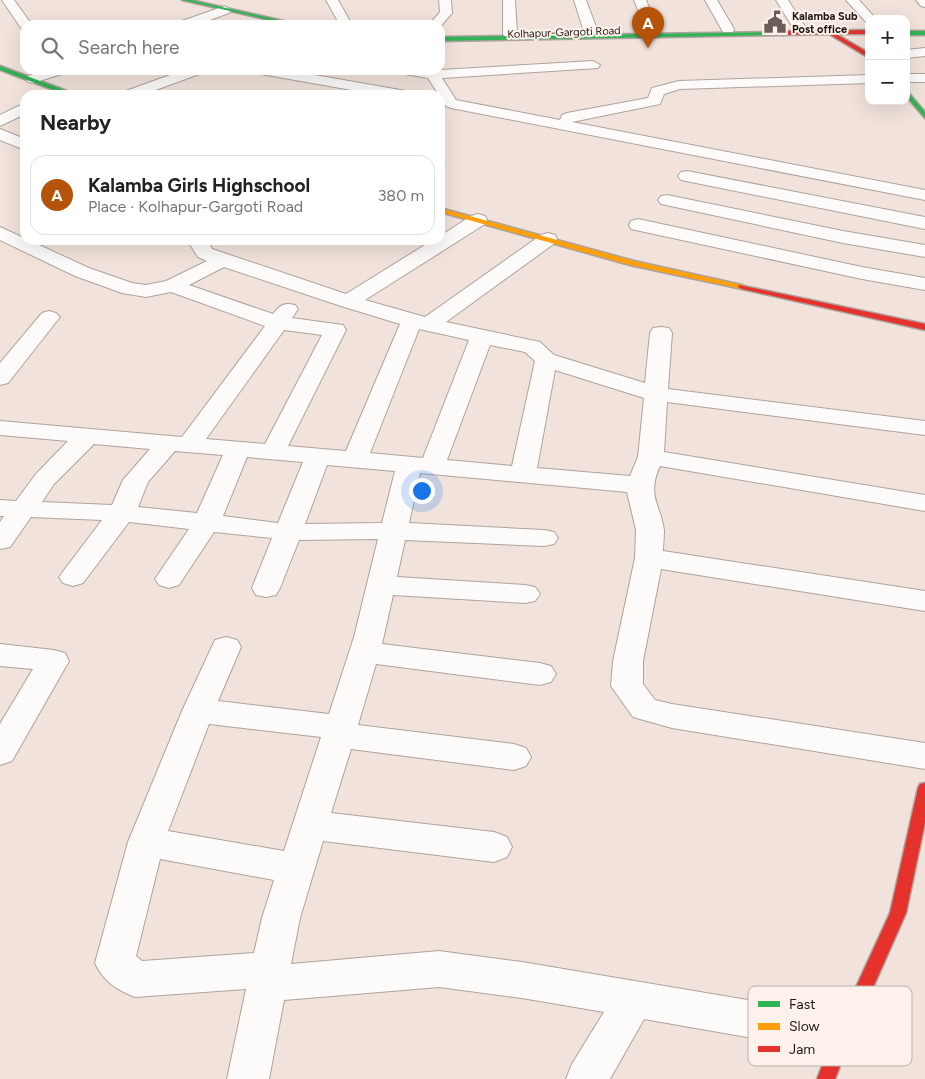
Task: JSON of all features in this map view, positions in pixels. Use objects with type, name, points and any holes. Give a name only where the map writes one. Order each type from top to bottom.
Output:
[{"type":"main road","points":[[179,1],[252,20]]},
{"type":"main road","points":[[221,12],[268,20]]},
{"type":"main road","name":"Kolhapur-Gargoti Road","points":[[445,35],[652,30],[865,28]]},
{"type":"main road","points":[[910,28],[925,29]]},
{"type":"main road","points":[[829,32],[865,54]]},
{"type":"main road","points":[[445,39],[865,32]]},
{"type":"main road","points":[[910,33],[925,33]]},
{"type":"main road","points":[[0,68],[20,75]]},
{"type":"main road","points":[[21,75],[56,90]]},
{"type":"main road","points":[[910,97],[925,116]]},
{"type":"main road","points":[[445,211],[633,263],[925,327]]},
{"type":"main road","points":[[864,986],[898,913],[925,788]]},
{"type":"main road","points":[[826,1079],[831,1066]]},
{"type":"street","points":[[8,0],[22,20]]},
{"type":"street","points":[[332,0],[343,20]]},
{"type":"street","points":[[440,20],[446,13],[445,0]]},
{"type":"street","points":[[509,0],[510,34]]},
{"type":"street","points":[[580,0],[591,32]]},
{"type":"street","points":[[640,0],[652,30]]},
{"type":"street","points":[[711,0],[728,29]]},
{"type":"street","points":[[782,0],[800,28]]},
{"type":"street","points":[[852,0],[866,15]]},
{"type":"street","points":[[198,20],[221,12]]},
{"type":"street","points":[[910,54],[925,52]]},
{"type":"street","points":[[445,71],[593,65]]},
{"type":"street","points":[[33,79],[45,75]]},
{"type":"street","points":[[142,90],[183,75]]},
{"type":"street","points":[[290,75],[377,90]]},
{"type":"street","points":[[433,75],[440,90]]},
{"type":"street","points":[[910,78],[925,78]]},
{"type":"street","points":[[551,121],[648,103],[655,100],[657,91],[679,85],[865,79]]},
{"type":"street","points":[[445,102],[551,121],[925,195]]},
{"type":"street","points":[[0,121],[20,111]]},
{"type":"street","points":[[0,134],[20,143]]},
{"type":"street","points":[[687,176],[925,222]]},
{"type":"street","points":[[667,200],[842,237],[925,251]]},
{"type":"street","points":[[445,241],[478,220]]},
{"type":"street","points":[[638,225],[862,273],[925,284]]},
{"type":"street","points":[[0,232],[20,242]]},
{"type":"street","points":[[355,460],[420,323],[548,239]]},
{"type":"street","points":[[27,245],[82,272],[129,289],[146,291],[172,286],[223,260]]},
{"type":"street","points":[[200,245],[205,253],[304,288],[420,323],[532,347],[546,360],[656,394],[925,428]]},
{"type":"street","points":[[348,302],[438,245]]},
{"type":"street","points":[[172,286],[278,323],[335,330],[273,452]]},
{"type":"street","points":[[73,577],[122,513],[136,480],[179,444],[278,323],[304,288]]},
{"type":"street","points":[[0,378],[49,317]]},
{"type":"street","points":[[661,333],[651,457],[643,475],[640,495],[650,530],[649,558],[628,661],[627,686],[644,709],[672,716],[925,756]]},
{"type":"street","points":[[248,1079],[281,918],[364,652],[394,531],[421,466],[482,336]]},
{"type":"street","points":[[523,475],[546,360]]},
{"type":"street","points":[[0,428],[641,485]]},
{"type":"street","points":[[0,541],[11,509],[88,436]]},
{"type":"street","points":[[169,578],[206,524],[238,449]]},
{"type":"street","points":[[266,588],[318,456]]},
{"type":"street","points":[[651,457],[925,503]]},
{"type":"street","points":[[11,509],[122,513],[288,532],[394,531],[544,538]]},
{"type":"street","points":[[649,558],[925,601]]},
{"type":"street","points":[[381,585],[525,594]]},
{"type":"street","points":[[226,647],[198,711],[146,842],[115,963],[135,979],[439,969],[522,980],[748,1019]]},
{"type":"street","points":[[364,652],[540,674]]},
{"type":"street","points":[[0,655],[54,661],[0,752]]},
{"type":"street","points":[[198,711],[514,757]]},
{"type":"street","points":[[310,825],[494,847]]},
{"type":"street","points":[[146,842],[297,869]]},
{"type":"street","points":[[587,1079],[634,999]]},
{"type":"traffic: fast","points":[[184,0],[275,20]]},
{"type":"traffic: fast","points":[[445,39],[783,33]]},
{"type":"traffic: fast","points":[[910,33],[925,33]]},
{"type":"traffic: fast","points":[[0,68],[59,90]]},
{"type":"traffic: fast","points":[[910,97],[925,116]]},
{"type":"traffic: slow","points":[[445,211],[633,263],[742,287]]},
{"type":"traffic: jam","points":[[829,32],[865,54]]},
{"type":"traffic: jam","points":[[783,33],[865,32]]},
{"type":"traffic: jam","points":[[742,287],[925,327]]},
{"type":"traffic: jam","points":[[865,986],[898,913],[925,788]]},
{"type":"traffic: jam","points":[[826,1079],[831,1066]]},
{"type":"place","name":"Kalamba Sub Post office","points":[[775,22]]},
{"type":"place","name":"Kalamba Girls Highschool","points":[[648,48]]}]
